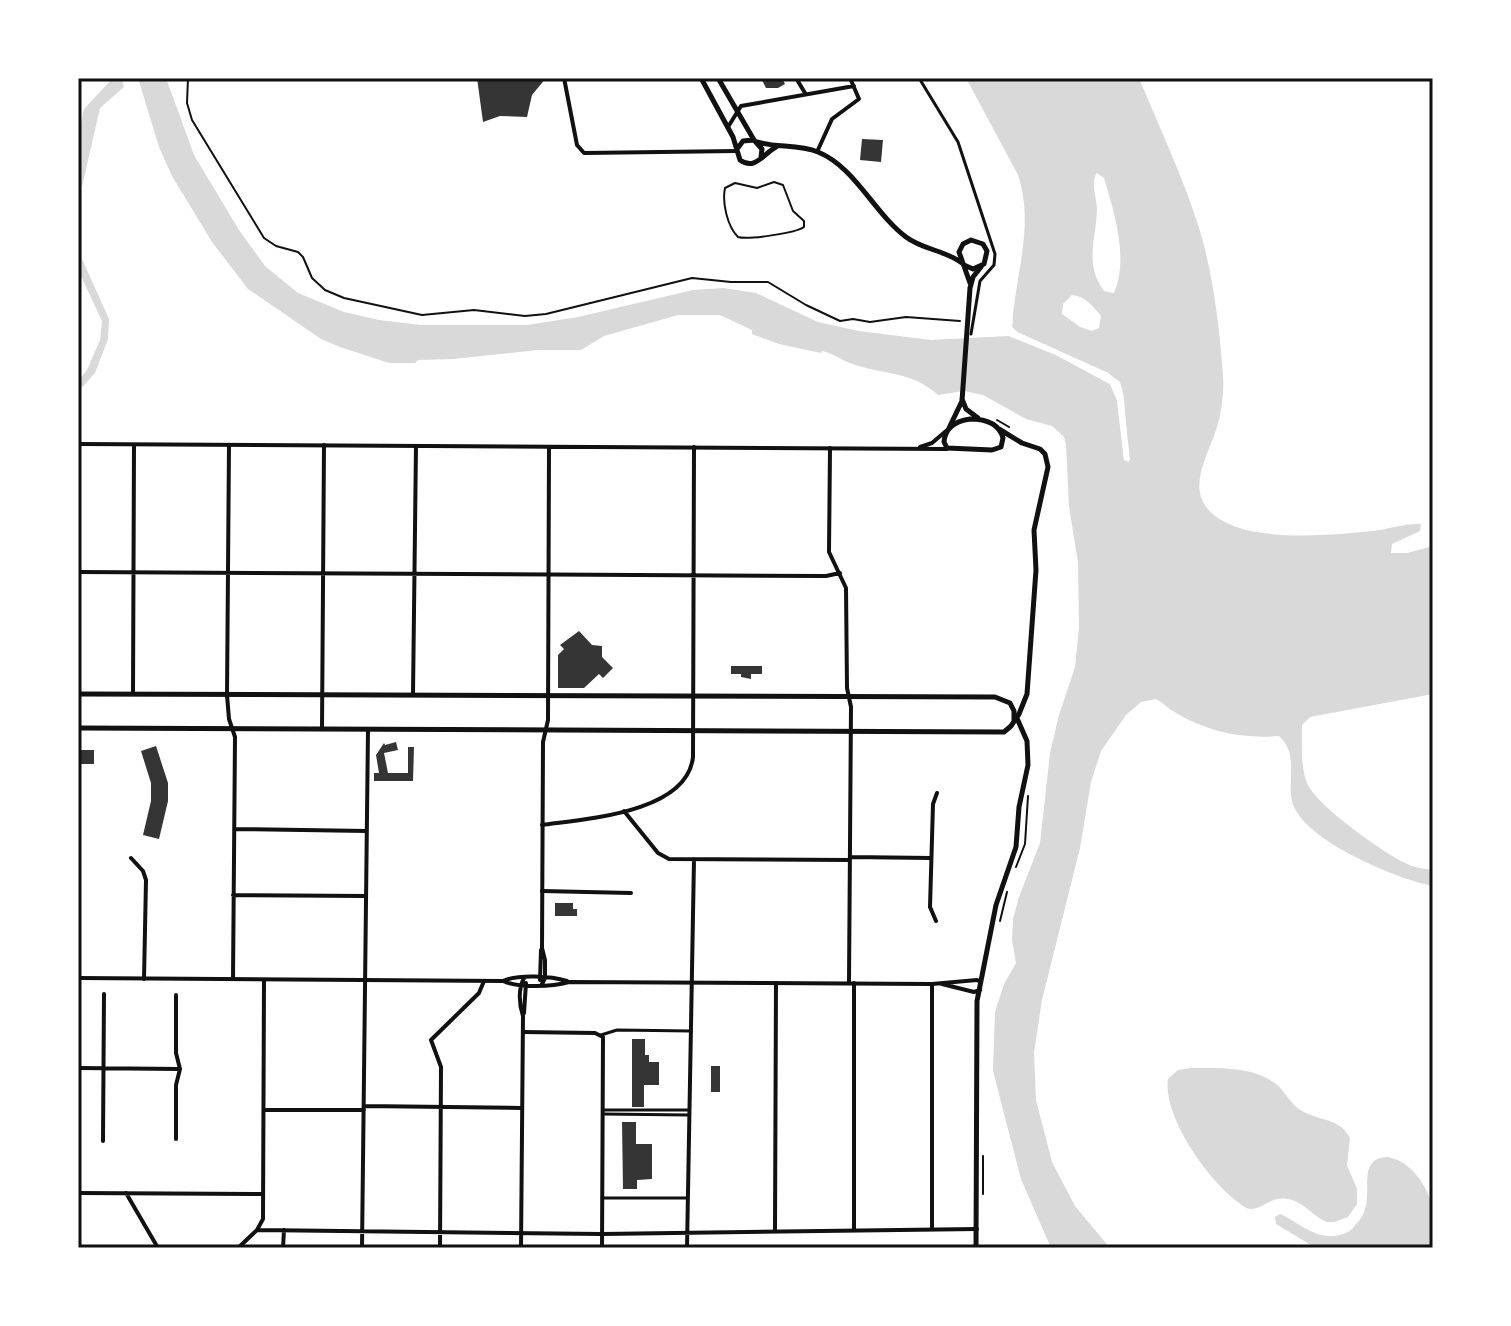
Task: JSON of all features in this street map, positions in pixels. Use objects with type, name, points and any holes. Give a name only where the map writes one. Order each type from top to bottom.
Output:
[{"type":"main road","points":[[701,78],[728,127],[740,160],[753,164],[780,146]]},
{"type":"main road","points":[[718,78],[762,149],[759,160]]},
{"type":"main road","points":[[737,150],[743,141],[755,141],[817,152],[842,168],[898,231],[917,244],[973,269],[981,267]]},
{"type":"main road","points":[[937,251],[955,249],[975,240],[985,247],[986,260],[973,277],[970,288],[962,398],[948,429],[945,445],[953,450],[998,448],[1003,438],[999,429]]},
{"type":"main road","points":[[963,244],[959,252],[970,288]]},
{"type":"main road","points":[[78,728],[1004,732],[1027,694],[1027,657],[1036,570],[1034,530],[1048,467],[1045,454],[1040,449],[1022,443],[981,420],[966,409],[962,398]]},
{"type":"main road","points":[[948,429],[964,420],[981,420]]},
{"type":"main road","points":[[78,694],[995,697],[1009,702],[1027,741],[1028,765],[1019,807],[1016,847],[996,905],[980,986],[976,1028],[976,1248]]},
{"type":"street","points":[[564,78],[581,152],[737,150]]},
{"type":"street","points":[[796,78],[806,94]]},
{"type":"street","points":[[817,152],[832,119],[858,100],[859,95],[850,78]]},
{"type":"street","points":[[919,78],[958,142],[995,254],[994,265],[979,283],[968,333]]},
{"type":"street","points":[[728,127],[736,111],[743,105],[854,86]]},
{"type":"street","points":[[913,449],[932,443],[948,429]]},
{"type":"street","points":[[78,444],[953,450]]},
{"type":"street","points":[[133,694],[134,445]]},
{"type":"street","points":[[229,445],[227,695],[235,737],[233,979]]},
{"type":"street","points":[[322,729],[324,445]]},
{"type":"street","points":[[413,695],[416,446]]},
{"type":"street","points":[[542,984],[543,740],[548,720],[549,447]]},
{"type":"street","points":[[542,825],[624,811],[660,799],[681,784],[692,764],[694,447]]},
{"type":"street","points":[[830,448],[829,552],[847,593],[851,732],[854,1231]]},
{"type":"street","points":[[78,572],[826,576],[840,573]]},
{"type":"street","points":[[362,1248],[368,729]]},
{"type":"street","points":[[936,921],[930,910],[933,804],[937,793]]},
{"type":"street","points":[[624,811],[661,856],[669,859],[931,858]]},
{"type":"street","points":[[234,829],[367,831]]},
{"type":"street","points":[[131,858],[146,880],[144,979]]},
{"type":"street","points":[[687,1248],[694,859]]},
{"type":"street","points":[[542,891],[631,893]]},
{"type":"street","points":[[233,895],[366,896]]},
{"type":"street","points":[[78,978],[503,981],[559,985],[569,982]]},
{"type":"street","points":[[503,981],[509,978],[542,978],[569,982],[942,984],[976,980],[980,986],[974,992],[942,984]]},
{"type":"street","points":[[521,1248],[523,1016],[520,984],[524,978]]},
{"type":"street","points":[[523,1016],[527,1004],[524,978]]},
{"type":"street","points":[[238,1248],[257,1230],[263,1219],[264,980]]},
{"type":"street","points":[[440,1248],[441,1064],[431,1040],[477,995],[484,981]]},
{"type":"street","points":[[775,1231],[776,983]]},
{"type":"street","points":[[932,984],[932,1230]]},
{"type":"street","points":[[103,1141],[104,994]]},
{"type":"street","points":[[176,995],[176,1050],[180,1069],[176,1085],[176,1139]]},
{"type":"street","points":[[523,1032],[601,1035],[617,1030],[691,1031]]},
{"type":"street","points":[[601,1035],[604,1040],[602,1248]]},
{"type":"street","points":[[78,1068],[180,1069]]},
{"type":"street","points":[[264,1110],[522,1108]]},
{"type":"street","points":[[603,1112],[689,1113]]},
{"type":"street","points":[[78,1193],[263,1194]]},
{"type":"street","points":[[126,1193],[158,1248]]},
{"type":"street","points":[[602,1198],[688,1198]]},
{"type":"street","points":[[257,1230],[602,1234],[977,1229]]},
{"type":"street","points":[[283,1248],[284,1230]]},
{"type":"path","points":[[188,78],[187,103],[192,120],[264,238],[276,246],[298,252],[319,285],[344,298],[422,315],[474,310],[537,315],[692,278],[738,283],[768,282],[840,321],[853,319],[870,322],[906,317],[961,321]]},
{"type":"path","points":[[772,182],[781,183],[793,211],[804,223],[797,231],[740,238],[731,228],[723,195],[725,188],[732,183],[757,188],[772,182]]},
{"type":"path","points":[[997,420],[1013,431]]},
{"type":"path","points":[[1013,875],[1025,844],[1029,789]]},
{"type":"path","points":[[999,925],[1010,881]]},
{"type":"path","points":[[983,1148],[983,1192]]},
{"type":"shaded area","points":[[113,78],[122,78],[124,87],[100,108],[82,187],[82,259],[109,319],[108,339],[95,373],[78,392],[78,381],[87,370],[100,340],[102,321],[78,270],[78,137],[84,109]]},
{"type":"shaded area","points":[[138,78],[166,78],[194,155],[239,230],[265,266],[298,293],[344,312],[421,325],[527,325],[578,317],[693,290],[724,288],[756,293],[818,322],[859,331],[931,340],[1009,336],[1056,355],[1110,384],[1117,400],[1124,460],[1130,460],[1122,388],[1108,373],[1012,327],[1024,232],[1023,194],[1018,175],[966,78],[1139,78],[1192,206],[1205,249],[1214,296],[1223,394],[1218,424],[1200,476],[1202,500],[1223,521],[1256,532],[1317,535],[1421,524],[1420,531],[1392,544],[1391,553],[1407,553],[1433,546],[1433,694],[1310,717],[1302,725],[1302,757],[1309,787],[1326,806],[1393,856],[1410,865],[1433,870],[1433,886],[1352,856],[1313,830],[1299,816],[1292,801],[1291,759],[1279,736],[1239,735],[1213,729],[1188,720],[1156,699],[1141,702],[1126,715],[1101,751],[1091,782],[1080,848],[1042,1000],[1034,1053],[1036,1100],[1052,1162],[1075,1206],[1110,1248],[1051,1248],[1021,1179],[993,1071],[995,1012],[1004,984],[1016,963],[1012,940],[1013,919],[1040,843],[1050,753],[1075,667],[1079,628],[1078,562],[1069,507],[1064,437],[1052,426],[1026,419],[983,395],[964,391],[938,395],[906,377],[862,367],[826,352],[779,344],[752,334],[752,330],[720,315],[678,315],[604,336],[581,350],[538,350],[389,363],[321,339],[248,289],[212,242],[172,176],[159,147]],"holes":[[[1097,173],[1104,178],[1118,235],[1120,265],[1114,293],[1104,291],[1094,271],[1097,210],[1094,181]],[[1072,295],[1085,299],[1098,312],[1101,316],[1099,328],[1092,331],[1080,327],[1062,314],[1063,304]]]},
{"type":"shaded area","points":[[1235,1069],[1257,1074],[1276,1084],[1302,1111],[1341,1127],[1350,1138],[1347,1165],[1357,1189],[1357,1204],[1348,1217],[1327,1222],[1290,1199],[1274,1200],[1249,1209],[1221,1187],[1182,1133],[1168,1095],[1168,1079],[1178,1070]]},
{"type":"shaded area","points":[[1388,1157],[1411,1169],[1431,1200],[1434,1213],[1433,1248],[1316,1248],[1276,1224],[1275,1217],[1280,1214],[1321,1235],[1340,1235],[1350,1231],[1364,1212],[1372,1163]]},
{"type":"pier","points":[[1013,318],[1012,327],[1017,332],[1108,373],[1120,382],[1129,462],[1124,460],[1117,400],[1110,384],[1056,355],[1009,336],[994,335],[1003,330],[1010,332],[1008,326]]},
{"type":"building","points":[[477,78],[546,78],[532,95],[527,117],[500,116],[483,122]]},
{"type":"building","points":[[761,78],[782,78],[785,84],[778,88],[766,88]]},
{"type":"building","points":[[862,139],[883,140],[881,162],[860,160]]},
{"type":"building","points":[[579,631],[592,645],[602,646],[602,657],[613,668],[603,678],[599,674],[584,688],[558,688],[558,655],[564,649],[560,645]]},
{"type":"building","points":[[731,666],[762,666],[762,674],[751,674],[751,679],[741,677],[741,674],[731,674]]},
{"type":"building","points":[[396,742],[398,750],[384,753],[388,773],[408,773],[408,747],[414,747],[413,781],[374,781],[374,773],[379,773],[376,755],[384,743]]},
{"type":"building","points":[[156,746],[168,783],[168,801],[159,839],[143,835],[151,801],[151,783],[141,751]]},
{"type":"building","points":[[78,750],[94,750],[94,764],[78,764]]},
{"type":"building","points":[[555,903],[573,903],[577,916],[555,916]]},
{"type":"building","points":[[632,1039],[645,1039],[645,1055],[649,1055],[649,1062],[659,1062],[659,1085],[644,1085],[644,1107],[632,1107]]},
{"type":"building","points":[[711,1066],[720,1066],[720,1092],[711,1092]]},
{"type":"building","points":[[622,1122],[636,1122],[636,1144],[652,1144],[652,1179],[637,1180],[637,1189],[623,1189]]}]
